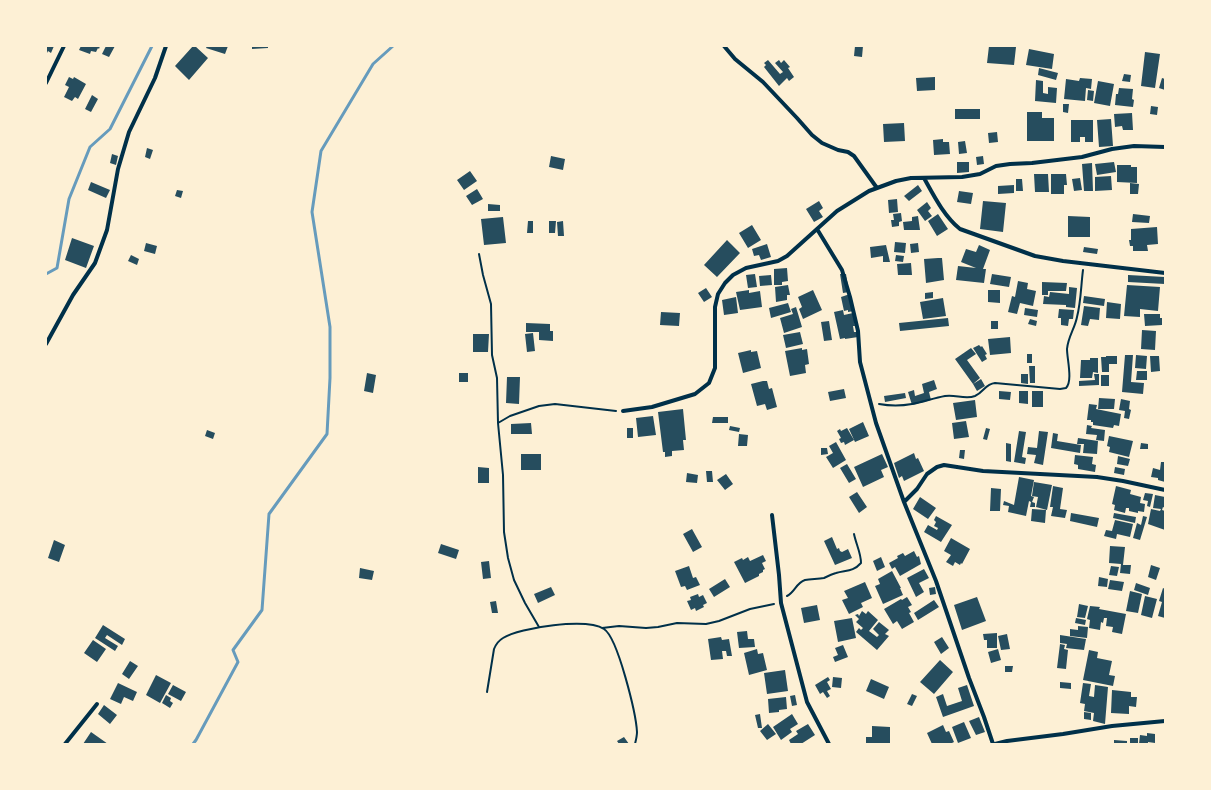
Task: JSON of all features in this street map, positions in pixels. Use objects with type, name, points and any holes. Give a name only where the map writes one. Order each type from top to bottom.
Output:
[{"type":"street","points":[[46,83],[64,46]]},
{"type":"street","points":[[46,344],[73,295],[95,263],[107,230],[118,169],[129,132],[154,78],[166,46]]},
{"type":"street","points":[[724,46],[735,59],[763,82],[812,136],[822,143],[838,150],[848,152],[854,156],[877,188]]},
{"type":"street","points":[[46,71],[52,72]]},
{"type":"street","points":[[623,411],[652,407],[695,394],[709,383],[715,368],[715,307],[718,294],[725,284],[733,275],[746,268],[778,261],[786,256],[837,211],[869,191],[896,181],[911,178],[962,177],[980,174],[996,166],[1082,157],[1112,149],[1134,146],[1165,147]]},
{"type":"street","points":[[924,178],[953,224],[960,229],[1035,256],[1165,273]]},
{"type":"street","points":[[817,229],[842,270],[858,330],[860,362],[876,423],[904,502],[936,581],[969,678],[994,744],[1007,741],[1025,742],[1112,726],[1165,721]]},
{"type":"street","points":[[904,502],[917,489],[927,474],[937,467],[944,465],[983,471],[1097,477],[1165,490]]},
{"type":"street","points":[[772,515],[781,601],[807,702],[829,744]]},
{"type":"street","points":[[64,744],[97,704]]},
{"type":"path","points":[[480,254],[483,275],[491,304],[492,355],[497,378],[498,423],[503,475],[504,532],[508,558],[517,586],[525,604],[539,627]]},
{"type":"path","points":[[871,403],[891,406],[912,404],[946,396],[971,397],[981,393],[987,385],[995,383],[1060,389],[1066,388],[1070,382],[1067,348],[1070,334],[1075,326],[1078,315],[1084,263]]},
{"type":"path","points":[[498,423],[510,416],[532,408],[555,404],[623,411]]},
{"type":"path","points":[[487,692],[494,649],[496,643],[503,637],[532,627],[573,624],[602,628],[619,626],[646,628],[677,623],[706,624],[719,621],[750,609],[781,601],[792,594],[800,582],[824,578],[835,573],[850,571],[857,568],[861,563],[861,554],[856,544],[854,534]]},
{"type":"path","points":[[602,628],[610,638],[618,653],[623,670],[636,725],[637,734],[635,744]]},
{"type":"building","points":[[46,46],[54,46],[51,53],[48,51],[46,55]]},
{"type":"building","points":[[81,46],[100,46],[96,52],[91,51],[90,54],[79,50]]},
{"type":"building","points":[[106,46],[115,46],[109,57],[102,54]]},
{"type":"building","points":[[193,46],[195,46],[208,58],[189,80],[175,66]]},
{"type":"building","points":[[207,46],[228,46],[225,54],[206,48]]},
{"type":"building","points":[[252,46],[268,46],[268,48],[252,49]]},
{"type":"building","points":[[855,46],[863,46],[862,57],[854,56]]},
{"type":"building","points":[[989,46],[1016,47],[1014,65],[987,63]]},
{"type":"building","points":[[1029,49],[1054,54],[1052,69],[1026,65]]},
{"type":"building","points":[[1145,52],[1160,54],[1155,88],[1141,86]]},
{"type":"building","points":[[768,60],[780,74],[783,72],[775,63],[779,60],[781,63],[784,60],[790,67],[788,68],[794,77],[789,81],[787,78],[779,86],[764,67],[766,65],[764,63]]},
{"type":"building","points":[[1039,68],[1058,73],[1056,80],[1038,75]]},
{"type":"building","points":[[1124,74],[1131,75],[1130,82],[1122,81]]},
{"type":"building","points":[[69,77],[73,79],[74,77],[86,84],[78,99],[75,97],[72,101],[64,97],[69,87],[65,85]]},
{"type":"building","points":[[935,77],[935,90],[917,91],[916,78]]},
{"type":"building","points":[[1080,78],[1092,79],[1091,89],[1086,88],[1085,101],[1064,99],[1066,79],[1079,81]]},
{"type":"building","points":[[1162,78],[1165,79],[1165,90],[1159,88]]},
{"type":"building","points":[[1036,80],[1043,81],[1043,93],[1048,94],[1048,87],[1057,88],[1056,103],[1035,101]]},
{"type":"building","points":[[1098,81],[1114,84],[1110,106],[1094,103]]},
{"type":"building","points":[[1119,88],[1133,89],[1133,107],[1115,105],[1116,94],[1118,94]]},
{"type":"building","points":[[1088,90],[1094,91],[1093,101],[1087,100]]},
{"type":"building","points":[[92,95],[98,99],[91,112],[85,109]]},
{"type":"building","points":[[1063,104],[1069,104],[1068,113],[1063,112]]},
{"type":"building","points":[[1151,106],[1158,107],[1157,115],[1150,114]]},
{"type":"building","points":[[955,109],[980,109],[980,119],[955,119]]},
{"type":"building","points":[[1027,112],[1042,112],[1042,118],[1054,118],[1054,141],[1027,141]]},
{"type":"building","points":[[1132,113],[1133,130],[1123,130],[1122,126],[1115,127],[1114,114]]},
{"type":"building","points":[[1111,119],[1113,146],[1099,147],[1097,120]]},
{"type":"building","points":[[1071,120],[1093,120],[1093,142],[1085,142],[1085,137],[1080,137],[1080,142],[1071,142]]},
{"type":"building","points":[[904,123],[905,141],[884,142],[883,124]]},
{"type":"building","points":[[997,132],[998,142],[989,143],[988,133]]},
{"type":"building","points":[[943,139],[943,142],[949,142],[950,154],[934,155],[933,140]]},
{"type":"building","points":[[965,141],[967,153],[959,154],[958,142]]},
{"type":"building","points":[[147,148],[153,150],[150,159],[145,157]]},
{"type":"building","points":[[112,154],[118,156],[116,165],[110,163]]},
{"type":"building","points":[[551,156],[565,159],[563,170],[549,167]]},
{"type":"building","points":[[983,156],[984,164],[977,165],[976,157]]},
{"type":"building","points":[[957,162],[969,162],[969,172],[957,173]]},
{"type":"building","points":[[1114,162],[1116,172],[1097,175],[1095,164]]},
{"type":"building","points":[[1092,163],[1093,191],[1084,191],[1082,164]]},
{"type":"building","points":[[1117,165],[1131,165],[1131,167],[1137,167],[1137,183],[1117,182]]},
{"type":"building","points":[[470,171],[477,181],[464,190],[457,180]]},
{"type":"building","points":[[1034,174],[1048,174],[1049,192],[1035,192]]},
{"type":"building","points":[[1051,174],[1066,174],[1067,185],[1064,185],[1064,194],[1051,194]]},
{"type":"building","points":[[1111,176],[1112,190],[1095,191],[1095,177]]},
{"type":"building","points":[[1080,178],[1082,190],[1074,191],[1072,179]]},
{"type":"building","points":[[1016,179],[1022,179],[1023,191],[1016,191]]},
{"type":"building","points":[[91,182],[110,190],[106,198],[88,190]]},
{"type":"building","points":[[1130,183],[1139,184],[1138,194],[1130,194]]},
{"type":"building","points":[[918,185],[922,191],[909,201],[904,196]]},
{"type":"building","points":[[1014,185],[1014,193],[998,194],[998,186]]},
{"type":"building","points":[[477,189],[483,199],[472,205],[466,196]]},
{"type":"building","points":[[177,190],[183,191],[181,198],[175,196]]},
{"type":"building","points":[[959,191],[973,193],[971,204],[957,202]]},
{"type":"building","points":[[897,199],[898,212],[889,213],[888,200]]},
{"type":"building","points":[[819,201],[823,208],[819,211],[823,217],[814,222],[806,209]]},
{"type":"building","points":[[983,201],[1006,203],[1003,232],[980,229]]},
{"type":"building","points":[[927,202],[931,208],[928,211],[932,216],[925,221],[917,210]]},
{"type":"building","points":[[488,204],[500,205],[500,211],[488,211]]},
{"type":"building","points":[[901,213],[902,221],[899,222],[899,226],[892,227],[891,220],[894,220],[893,214]]},
{"type":"building","points":[[938,214],[948,229],[937,236],[928,221]]},
{"type":"building","points":[[1133,214],[1150,216],[1149,223],[1132,222]]},
{"type":"building","points":[[918,216],[920,230],[904,230],[903,222],[912,221],[912,217]]},
{"type":"building","points":[[1068,216],[1090,217],[1090,237],[1068,237]]},
{"type":"building","points":[[503,217],[506,243],[484,245],[481,219]]},
{"type":"building","points":[[528,221],[533,221],[533,233],[527,233]]},
{"type":"building","points":[[549,221],[556,221],[555,233],[549,233]]},
{"type":"building","points":[[563,221],[564,236],[558,236],[557,222]]},
{"type":"building","points":[[752,225],[761,240],[748,248],[739,233]]},
{"type":"building","points":[[1157,227],[1158,244],[1147,245],[1148,251],[1133,251],[1133,246],[1130,246],[1129,240],[1131,240],[1131,229]]},
{"type":"building","points":[[72,238],[94,246],[86,268],[65,260]]},
{"type":"building","points":[[727,240],[740,253],[717,277],[704,265]]},
{"type":"building","points":[[895,242],[906,243],[905,253],[894,252]]},
{"type":"building","points":[[146,243],[157,246],[155,254],[144,251]]},
{"type":"building","points":[[918,243],[919,252],[911,253],[910,244]]},
{"type":"building","points":[[767,244],[771,257],[761,260],[759,255],[754,256],[752,249]]},
{"type":"building","points":[[886,245],[890,262],[883,262],[883,256],[871,258],[870,247]]},
{"type":"building","points":[[979,245],[990,250],[983,269],[986,269],[984,283],[956,280],[958,266],[976,268],[961,262],[966,249],[976,252]]},
{"type":"building","points":[[1084,247],[1098,249],[1097,254],[1083,252]]},
{"type":"building","points":[[131,255],[139,259],[137,265],[128,261]]},
{"type":"building","points":[[896,255],[904,256],[903,262],[895,261]]},
{"type":"building","points":[[942,258],[944,280],[926,283],[924,259]]},
{"type":"building","points":[[911,263],[912,275],[898,275],[897,264]]},
{"type":"building","points":[[787,268],[788,281],[782,282],[782,285],[774,285],[774,269]]},
{"type":"building","points":[[755,274],[757,287],[748,288],[746,275]]},
{"type":"building","points":[[840,274],[846,274],[849,292],[843,293]]},
{"type":"building","points":[[992,274],[1011,277],[1009,287],[990,284]]},
{"type":"building","points":[[771,275],[772,285],[760,286],[759,276]]},
{"type":"building","points":[[1128,275],[1165,277],[1165,284],[1128,282]]},
{"type":"building","points":[[1018,281],[1028,283],[1027,289],[1036,291],[1033,306],[1020,303],[1017,314],[1008,312],[1012,296],[1015,297]]},
{"type":"building","points":[[1042,282],[1067,283],[1066,291],[1048,291],[1048,295],[1042,295]]},
{"type":"building","points":[[788,285],[790,295],[787,295],[787,300],[776,302],[775,287]]},
{"type":"building","points":[[1127,285],[1160,287],[1158,311],[1140,309],[1140,317],[1124,316]]},
{"type":"building","points":[[1069,287],[1077,288],[1075,308],[1066,307],[1066,305],[1043,304],[1044,296],[1049,297],[1050,292],[1069,294]]},
{"type":"building","points":[[706,288],[712,297],[704,302],[698,293]]},
{"type":"building","points":[[749,290],[749,293],[760,291],[762,307],[740,310],[736,292]]},
{"type":"building","points":[[813,290],[822,310],[803,319],[799,309],[802,307],[798,297]]},
{"type":"building","points":[[988,290],[1000,290],[1000,303],[988,302]]},
{"type":"building","points":[[933,292],[933,298],[925,299],[925,293]]},
{"type":"building","points":[[850,294],[854,311],[848,312],[848,310],[844,311],[841,297]]},
{"type":"building","points":[[1084,296],[1105,299],[1104,306],[1083,303]]},
{"type":"building","points":[[736,297],[738,313],[724,315],[722,300]]},
{"type":"building","points":[[943,298],[946,316],[923,319],[920,302]]},
{"type":"building","points":[[1107,302],[1121,304],[1120,319],[1106,318]]},
{"type":"building","points":[[788,303],[791,312],[771,318],[769,308]]},
{"type":"building","points":[[1084,306],[1100,308],[1099,320],[1090,319],[1088,326],[1081,325]]},
{"type":"building","points":[[796,307],[802,327],[784,333],[780,318],[793,314],[791,309]]},
{"type":"building","points":[[1025,308],[1038,310],[1037,317],[1024,315]]},
{"type":"building","points":[[1059,309],[1074,310],[1073,319],[1069,319],[1068,326],[1061,325],[1061,318],[1058,318]]},
{"type":"building","points":[[843,310],[844,315],[853,313],[855,326],[853,326],[854,332],[857,332],[858,337],[840,339],[834,312]]},
{"type":"building","points":[[661,312],[680,313],[679,326],[660,325]]},
{"type":"building","points":[[1144,314],[1160,314],[1160,318],[1162,318],[1162,325],[1145,326]]},
{"type":"building","points":[[948,318],[949,326],[900,331],[899,323]]},
{"type":"building","points":[[1030,319],[1037,321],[1036,326],[1028,324]]},
{"type":"building","points":[[829,321],[832,340],[824,341],[821,322]]},
{"type":"building","points":[[991,321],[998,321],[998,329],[991,329]]},
{"type":"building","points":[[526,323],[550,324],[550,331],[553,331],[553,341],[539,340],[539,332],[526,332]]},
{"type":"building","points":[[1142,330],[1156,331],[1155,350],[1141,349]]},
{"type":"building","points":[[800,332],[803,344],[786,348],[783,335]]},
{"type":"building","points":[[533,333],[535,351],[527,352],[525,334]]},
{"type":"building","points":[[473,334],[489,334],[488,352],[473,352]]},
{"type":"building","points":[[1010,337],[1011,353],[990,355],[988,339]]},
{"type":"building","points":[[979,345],[981,347],[982,346],[987,354],[985,355],[987,359],[982,362],[973,348]]},
{"type":"building","points":[[802,348],[802,350],[807,349],[809,364],[805,365],[806,373],[790,376],[785,351]]},
{"type":"building","points":[[971,348],[976,354],[967,360],[980,378],[973,384],[955,359]]},
{"type":"building","points":[[751,350],[751,352],[757,351],[761,368],[743,373],[738,353]]},
{"type":"building","points":[[1027,354],[1032,354],[1032,363],[1027,363]]},
{"type":"building","points":[[1125,355],[1133,355],[1131,382],[1144,383],[1143,394],[1122,392]]},
{"type":"building","points":[[1136,355],[1147,356],[1146,369],[1135,368]]},
{"type":"building","points":[[1117,356],[1117,364],[1109,364],[1109,372],[1102,372],[1101,357]]},
{"type":"building","points":[[1150,356],[1159,356],[1160,371],[1151,372]]},
{"type":"building","points":[[1090,358],[1098,358],[1098,373],[1093,372],[1092,378],[1080,378],[1081,360],[1090,360]]},
{"type":"building","points":[[1029,366],[1035,366],[1035,383],[1030,383]]},
{"type":"building","points":[[1137,371],[1147,371],[1147,380],[1136,380]]},
{"type":"building","points":[[367,373],[376,375],[373,393],[364,391]]},
{"type":"building","points":[[459,373],[468,373],[468,382],[459,382]]},
{"type":"building","points":[[1021,374],[1028,374],[1028,384],[1021,383]]},
{"type":"building","points":[[1094,374],[1099,374],[1099,385],[1079,386],[1079,381],[1095,380]]},
{"type":"building","points":[[1101,375],[1109,375],[1109,386],[1101,386]]},
{"type":"building","points":[[507,377],[520,377],[519,404],[506,403]]},
{"type":"building","points":[[981,379],[985,386],[977,391],[973,384]]},
{"type":"building","points":[[934,380],[937,389],[929,392],[931,400],[912,405],[908,392],[914,390],[915,396],[924,393],[922,384]]},
{"type":"building","points":[[767,381],[769,389],[772,388],[777,407],[767,410],[765,404],[757,406],[751,384]]},
{"type":"building","points":[[844,389],[846,398],[830,401],[828,392]]},
{"type":"building","points":[[999,391],[1011,392],[1010,400],[999,399]]},
{"type":"building","points":[[1019,391],[1028,391],[1028,404],[1019,403]]},
{"type":"building","points":[[1032,391],[1043,391],[1043,407],[1032,407]]},
{"type":"building","points":[[905,393],[906,398],[885,402],[884,396]]},
{"type":"building","points":[[1099,398],[1115,399],[1114,409],[1098,409]]},
{"type":"building","points":[[1121,399],[1130,401],[1129,409],[1131,410],[1129,419],[1124,418],[1125,411],[1119,410]]},
{"type":"building","points":[[975,400],[977,417],[956,420],[953,403]]},
{"type":"building","points":[[1089,404],[1097,405],[1096,409],[1121,414],[1119,426],[1114,425],[1113,428],[1093,425],[1091,420],[1087,420]]},
{"type":"building","points":[[683,409],[686,440],[683,440],[684,450],[672,451],[672,456],[665,457],[665,452],[663,452],[658,412]]},
{"type":"building","points":[[653,416],[656,435],[638,437],[636,418]]},
{"type":"building","points":[[713,417],[728,417],[728,423],[712,423]]},
{"type":"building","points":[[966,421],[969,437],[954,439],[952,423]]},
{"type":"building","points":[[863,422],[869,436],[855,442],[849,429]]},
{"type":"building","points":[[531,423],[532,434],[511,434],[511,424]]},
{"type":"building","points":[[1087,425],[1092,426],[1091,428],[1105,430],[1104,441],[1096,440],[1097,435],[1086,434]]},
{"type":"building","points":[[730,426],[740,428],[739,432],[729,430]]},
{"type":"building","points":[[627,428],[633,428],[633,438],[627,438]]},
{"type":"building","points":[[847,428],[854,440],[845,445],[844,442],[841,443],[839,439],[841,438],[837,431]]},
{"type":"building","points":[[986,428],[990,429],[987,440],[983,439]]},
{"type":"building","points":[[207,430],[215,433],[213,439],[205,436]]},
{"type":"building","points":[[1019,431],[1026,432],[1022,457],[1026,458],[1025,464],[1014,462]]},
{"type":"building","points":[[1039,431],[1048,432],[1043,465],[1034,463],[1036,455],[1027,454],[1028,447],[1037,448]]},
{"type":"building","points":[[1053,433],[1058,434],[1057,441],[1081,445],[1080,453],[1051,448]]},
{"type":"building","points":[[739,434],[748,435],[747,446],[738,446]]},
{"type":"building","points":[[1109,436],[1133,441],[1129,457],[1109,452],[1110,447],[1107,446]]},
{"type":"building","points":[[1078,438],[1098,441],[1097,454],[1083,453],[1084,444],[1077,444]]},
{"type":"building","points":[[836,442],[846,460],[833,468],[826,457],[833,453],[829,446]]},
{"type":"building","points":[[1006,443],[1011,444],[1011,462],[1006,461]]},
{"type":"building","points":[[1141,443],[1148,444],[1148,449],[1140,449]]},
{"type":"building","points":[[821,448],[827,448],[828,454],[821,455]]},
{"type":"building","points":[[960,450],[965,450],[964,459],[959,458]]},
{"type":"building","points":[[914,453],[924,471],[904,481],[902,476],[899,478],[894,463]]},
{"type":"building","points":[[521,454],[541,454],[541,470],[521,470]]},
{"type":"building","points":[[882,454],[888,467],[881,470],[884,477],[863,487],[854,467]]},
{"type":"building","points":[[1075,455],[1093,457],[1092,464],[1096,465],[1095,472],[1078,469],[1078,465],[1074,464]]},
{"type":"building","points":[[1118,456],[1130,459],[1128,466],[1117,464]]},
{"type":"building","points":[[1161,462],[1165,462],[1165,482],[1158,480],[1158,478],[1151,477],[1153,468],[1160,470]]},
{"type":"building","points":[[847,464],[856,479],[849,483],[840,468]]},
{"type":"building","points":[[478,467],[489,468],[489,483],[478,483]]},
{"type":"building","points":[[1115,467],[1125,469],[1124,475],[1114,473]]},
{"type":"building","points":[[706,471],[712,471],[713,482],[707,482]]},
{"type":"building","points":[[687,473],[698,475],[697,483],[686,482]]},
{"type":"building","points":[[726,474],[733,484],[725,490],[717,480]]},
{"type":"building","points":[[1019,477],[1034,480],[1031,496],[1034,497],[1032,502],[1035,503],[1035,507],[1030,507],[1031,502],[1029,501],[1026,516],[1008,512],[1009,506],[1003,505],[1004,501],[1014,505]]},
{"type":"building","points":[[1034,482],[1052,485],[1047,510],[1036,507],[1038,497],[1032,496]]},
{"type":"building","points":[[1053,486],[1063,488],[1060,509],[1067,510],[1065,518],[1051,516],[1053,507],[1050,507]]},
{"type":"building","points":[[1116,486],[1131,490],[1130,494],[1141,497],[1140,503],[1145,504],[1144,512],[1138,511],[1138,513],[1129,511],[1129,508],[1126,508],[1125,513],[1114,510],[1115,505],[1112,504]]},
{"type":"building","points":[[991,488],[1001,489],[1000,511],[990,511]]},
{"type":"building","points":[[857,492],[867,507],[859,513],[849,497]]},
{"type":"building","points":[[1145,493],[1153,494],[1150,507],[1147,506],[1148,501],[1143,500]]},
{"type":"building","points":[[1155,495],[1165,497],[1165,508],[1163,507],[1162,510],[1165,511],[1165,530],[1148,524],[1151,509],[1160,511],[1161,509],[1153,508]]},
{"type":"building","points":[[920,497],[936,508],[928,519],[913,509]]},
{"type":"building","points":[[1032,509],[1046,510],[1045,523],[1031,521]]},
{"type":"building","points":[[1071,513],[1099,518],[1097,527],[1070,521]]},
{"type":"building","points":[[1114,513],[1136,517],[1135,523],[1113,518]]},
{"type":"building","points":[[936,516],[952,525],[941,542],[924,532],[928,525],[937,530],[938,528],[934,526]]},
{"type":"building","points":[[1143,516],[1147,517],[1140,540],[1133,538],[1137,523],[1141,525]]},
{"type":"building","points":[[1115,520],[1133,524],[1130,537],[1117,534],[1116,539],[1104,536],[1106,530],[1112,531]]},
{"type":"building","points":[[692,529],[702,547],[693,552],[683,534]]},
{"type":"building","points":[[832,537],[837,549],[839,548],[842,552],[848,549],[852,558],[835,565],[824,541]]},
{"type":"building","points":[[951,538],[970,549],[960,565],[955,562],[953,566],[946,562],[951,555],[944,551]]},
{"type":"building","points":[[54,540],[65,545],[59,562],[48,558]]},
{"type":"building","points":[[441,544],[459,550],[456,559],[438,553]]},
{"type":"building","points":[[1110,546],[1125,547],[1123,565],[1131,565],[1130,574],[1120,573],[1121,564],[1109,563]]},
{"type":"building","points":[[914,551],[917,557],[919,556],[921,564],[900,576],[895,567],[892,569],[889,563],[903,553],[905,556]]},
{"type":"building","points":[[763,555],[766,561],[762,563],[765,569],[759,574],[759,576],[745,583],[734,562],[748,557],[750,561]]},
{"type":"building","points":[[881,557],[885,567],[877,571],[873,561]]},
{"type":"building","points":[[489,561],[491,578],[483,579],[481,562]]},
{"type":"building","points":[[1151,565],[1160,568],[1156,580],[1148,577]]},
{"type":"building","points":[[689,566],[693,578],[696,577],[700,585],[687,590],[685,586],[681,587],[675,571]]},
{"type":"building","points":[[1111,566],[1119,567],[1117,576],[1109,575]]},
{"type":"building","points":[[360,568],[374,571],[372,580],[359,578]]},
{"type":"building","points":[[924,569],[929,578],[919,583],[924,592],[916,597],[907,578]]},
{"type":"building","points":[[892,571],[903,595],[883,604],[875,586],[880,584],[878,579]]},
{"type":"building","points":[[1099,577],[1108,579],[1107,587],[1098,586]]},
{"type":"building","points":[[725,579],[730,587],[714,597],[709,589]]},
{"type":"building","points":[[1110,580],[1124,582],[1122,591],[1108,589]]},
{"type":"building","points":[[865,582],[872,598],[861,603],[863,607],[849,614],[842,600],[848,598],[844,591]]},
{"type":"building","points":[[1136,583],[1150,588],[1148,595],[1134,590]]},
{"type":"building","points":[[551,587],[555,595],[538,603],[534,594]]},
{"type":"building","points":[[935,587],[936,594],[930,595],[929,588]]},
{"type":"building","points":[[1163,588],[1165,589],[1165,618],[1158,616],[1162,602],[1159,601]]},
{"type":"building","points":[[1130,591],[1142,594],[1138,613],[1126,611]]},
{"type":"building","points":[[698,594],[699,597],[703,595],[707,603],[703,605],[704,607],[696,611],[695,608],[691,610],[687,601],[691,600],[690,597]]},
{"type":"building","points":[[1145,596],[1157,599],[1152,618],[1141,615]]},
{"type":"building","points":[[907,597],[912,605],[908,607],[911,612],[909,613],[914,622],[902,629],[897,621],[893,624],[884,609]]},
{"type":"building","points":[[977,597],[986,621],[962,630],[954,605]]},
{"type":"building","points":[[934,600],[939,607],[918,620],[914,613]]},
{"type":"building","points":[[496,601],[498,613],[492,613],[490,602]]},
{"type":"building","points":[[1079,604],[1088,606],[1085,618],[1077,617]]},
{"type":"building","points":[[817,605],[820,620],[804,623],[801,608]]},
{"type":"building","points":[[1090,606],[1126,614],[1122,634],[1112,632],[1113,627],[1106,626],[1107,618],[1104,618],[1103,623],[1101,622],[1100,630],[1089,628],[1090,620],[1087,619]]},
{"type":"building","points":[[862,611],[866,614],[868,611],[878,620],[869,631],[877,637],[879,635],[873,629],[879,622],[889,630],[885,634],[889,636],[877,650],[856,632],[859,628],[861,630],[863,628],[856,622],[859,619],[855,615],[858,614],[859,616]]},
{"type":"building","points":[[852,618],[856,638],[838,642],[834,621]]},
{"type":"building","points":[[1076,618],[1086,620],[1085,625],[1075,623]]},
{"type":"building","points":[[103,625],[125,639],[122,645],[107,635],[105,638],[118,646],[115,651],[95,638]]},
{"type":"building","points":[[1078,626],[1088,627],[1087,638],[1070,636],[1070,629],[1078,630]]},
{"type":"building","points":[[747,631],[748,639],[754,639],[755,647],[739,648],[737,632]]},
{"type":"building","points":[[997,633],[997,648],[987,648],[987,640],[984,640],[983,634]]},
{"type":"building","points":[[1007,634],[1010,649],[1001,650],[998,636]]},
{"type":"building","points":[[1060,635],[1086,639],[1084,650],[1066,648],[1067,644],[1060,643]]},
{"type":"building","points":[[721,637],[722,640],[729,639],[732,656],[727,656],[726,651],[722,651],[723,659],[711,660],[708,639]]},
{"type":"building","points":[[942,637],[949,648],[941,654],[934,642]]},
{"type":"building","points":[[93,640],[106,649],[97,662],[84,653]]},
{"type":"building","points":[[1060,644],[1065,645],[1064,649],[1068,650],[1066,669],[1057,668]]},
{"type":"building","points":[[843,645],[848,657],[835,662],[833,657],[838,655],[835,648]]},
{"type":"building","points":[[757,649],[758,654],[763,653],[767,670],[749,675],[744,653]]},
{"type":"building","points":[[998,649],[1001,660],[991,663],[988,652]]},
{"type":"building","points":[[1089,650],[1098,652],[1097,658],[1112,661],[1109,675],[1115,676],[1113,686],[1083,680]]},
{"type":"building","points":[[940,660],[953,672],[934,694],[920,682]]},
{"type":"building","points":[[130,661],[138,666],[129,679],[122,674]]},
{"type":"building","points":[[1005,666],[1013,666],[1012,672],[1005,672]]},
{"type":"building","points":[[785,670],[788,691],[767,694],[764,673]]},
{"type":"building","points":[[156,675],[171,683],[160,703],[146,695]]},
{"type":"building","points":[[828,677],[830,680],[827,682],[831,689],[827,691],[830,696],[827,698],[823,692],[820,694],[815,685]]},
{"type":"building","points":[[833,677],[842,678],[841,688],[832,687]]},
{"type":"building","points":[[871,679],[889,687],[884,699],[866,691]]},
{"type":"building","points":[[1060,682],[1071,683],[1071,689],[1060,688]]},
{"type":"building","points":[[118,683],[137,692],[133,701],[124,697],[121,704],[110,699]]},
{"type":"building","points":[[1083,683],[1091,684],[1089,696],[1094,697],[1095,685],[1108,687],[1105,724],[1093,721],[1094,713],[1084,711],[1085,704],[1080,703]]},
{"type":"building","points":[[173,685],[186,692],[181,701],[168,694]]},
{"type":"building","points":[[967,685],[974,706],[943,717],[936,697],[943,694],[947,706],[962,701],[958,688]]},
{"type":"building","points":[[1112,690],[1131,692],[1131,697],[1137,697],[1136,707],[1129,706],[1129,714],[1111,713]]},
{"type":"building","points":[[912,694],[917,696],[912,706],[907,704]]},
{"type":"building","points":[[166,695],[171,698],[170,701],[173,703],[170,708],[162,703]]},
{"type":"building","points":[[795,695],[797,705],[792,706],[790,696]]},
{"type":"building","points":[[786,697],[787,709],[769,713],[768,699]]},
{"type":"building","points":[[104,705],[117,715],[110,724],[98,714]]},
{"type":"building","points":[[1084,712],[1091,713],[1091,720],[1084,719]]},
{"type":"building","points":[[760,714],[762,728],[758,728],[755,715]]},
{"type":"building","points":[[792,714],[798,724],[790,729],[792,732],[781,740],[773,727]]},
{"type":"building","points":[[979,717],[985,732],[976,735],[969,721]]},
{"type":"building","points":[[964,722],[971,738],[958,743],[952,727]]},
{"type":"building","points":[[768,724],[776,734],[767,740],[760,731]]},
{"type":"building","points":[[808,724],[815,735],[801,744],[791,744],[789,740],[798,734],[796,731]]},
{"type":"building","points":[[943,725],[946,732],[949,731],[954,742],[950,744],[932,744],[927,733]]},
{"type":"building","points":[[872,726],[890,727],[890,744],[866,744],[866,737],[872,737]]},
{"type":"building","points":[[91,732],[108,744],[83,744]]},
{"type":"building","points":[[1147,733],[1155,734],[1155,743],[1148,742],[1148,744],[1139,744],[1140,735],[1147,736]]},
{"type":"building","points":[[624,737],[629,744],[619,744],[617,741]]},
{"type":"building","points":[[1130,738],[1138,738],[1138,744],[1130,744]]},
{"type":"building","points":[[1114,740],[1127,741],[1127,744],[1114,744]]},
{"type":"waterway","points":[[46,274],[57,268],[69,199],[90,147],[110,129],[152,46]]},
{"type":"waterway","points":[[193,744],[238,662],[233,650],[262,610],[269,514],[327,434],[330,378],[330,327],[312,212],[321,151],[373,64],[393,46]]}]
